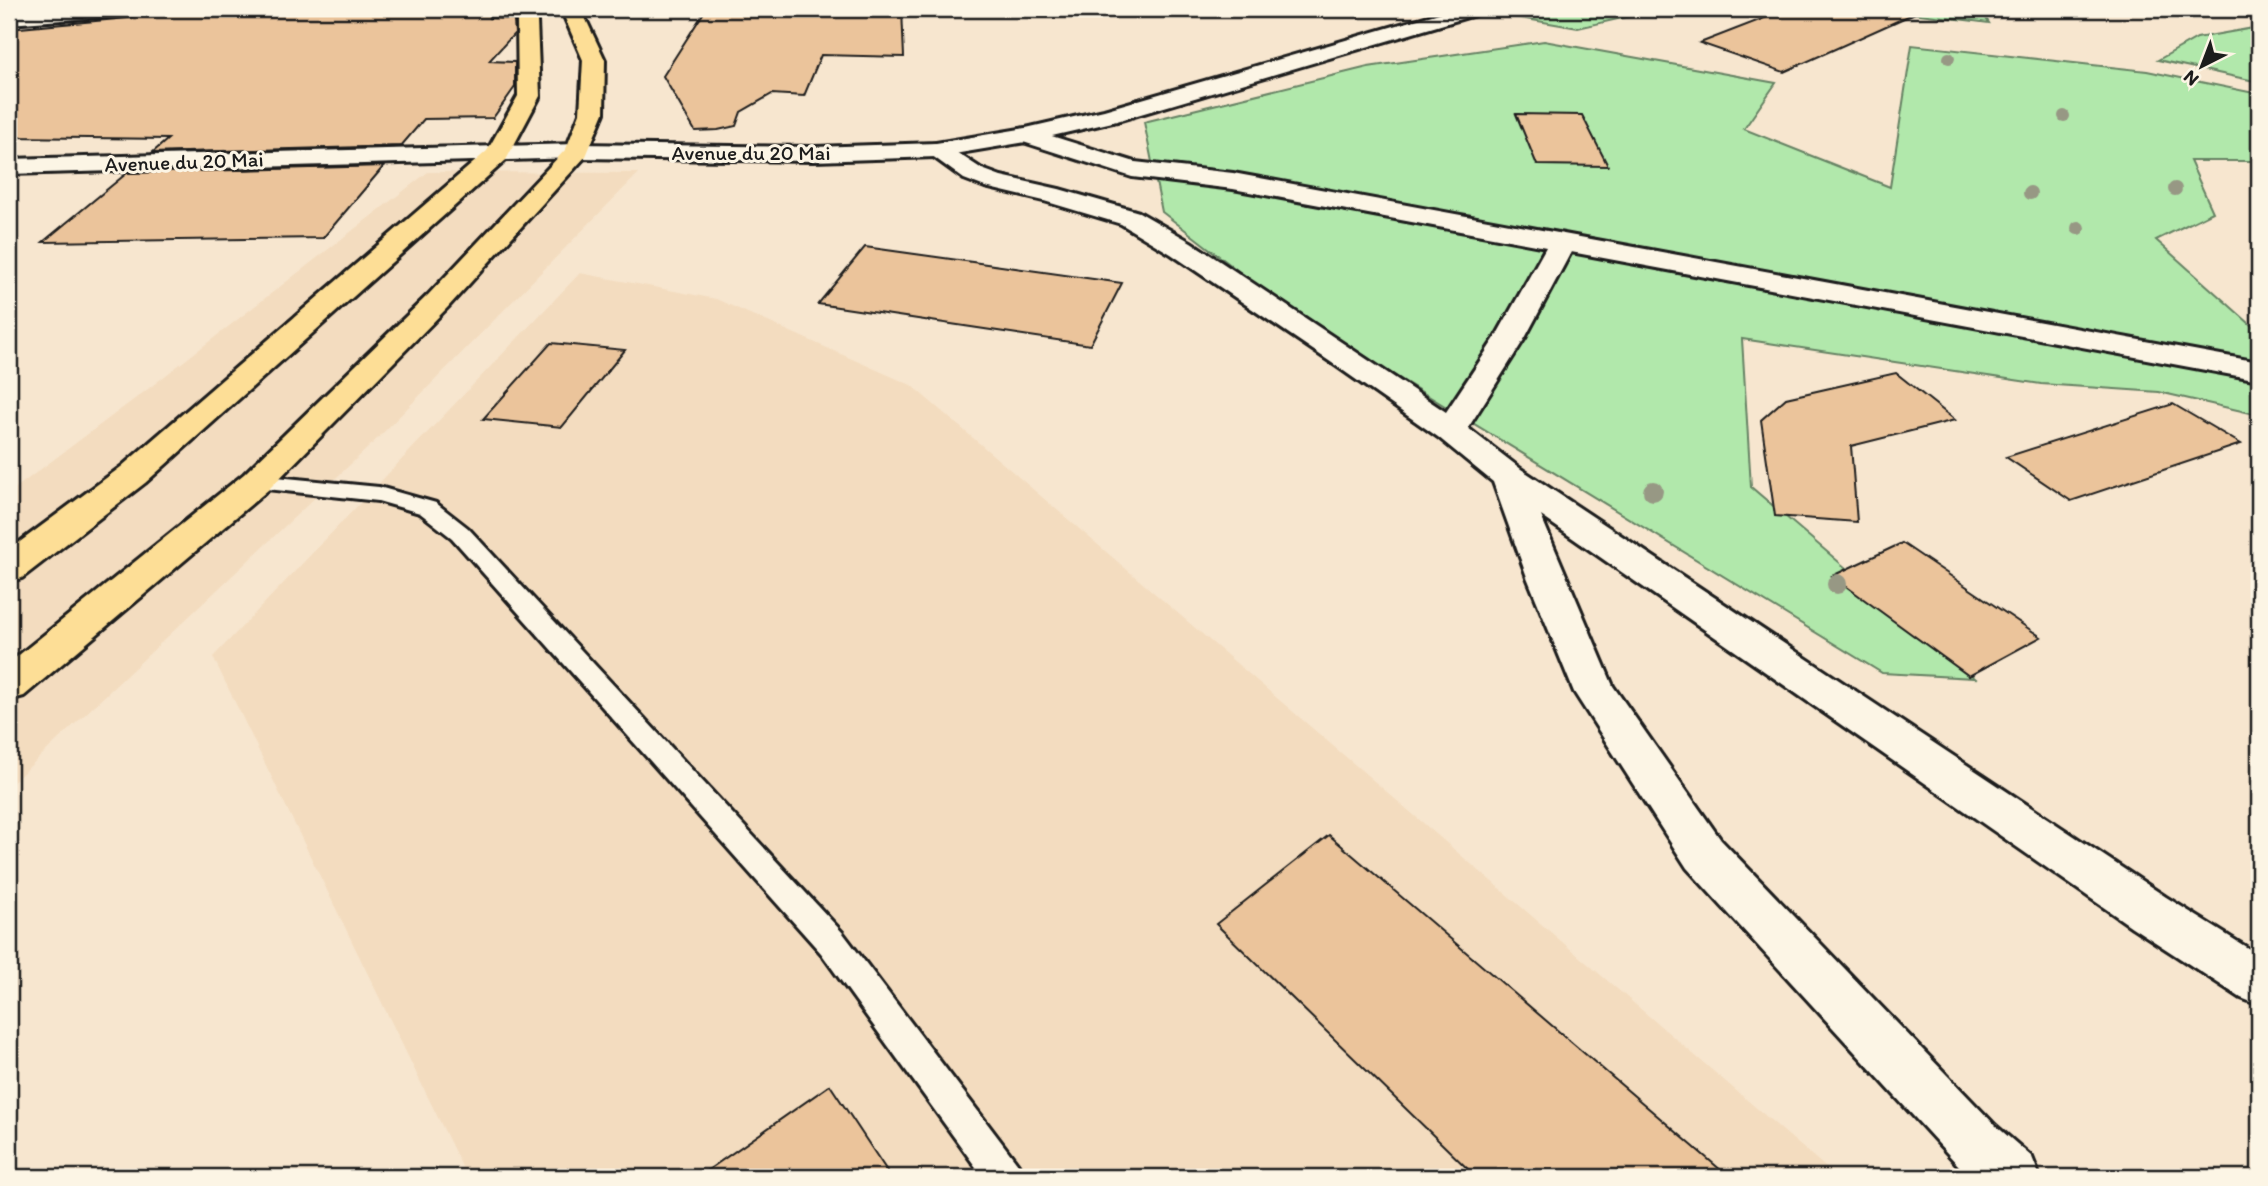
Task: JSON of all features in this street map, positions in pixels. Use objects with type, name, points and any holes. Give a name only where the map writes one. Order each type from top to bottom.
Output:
[{"type":"main road","points":[[9,569],[132,475],[496,155],[528,96],[527,21],[522,9]]},
{"type":"main road","points":[[9,685],[256,482],[438,301],[577,151],[592,113],[594,60],[570,9]]},
{"type":"street","points":[[9,18],[128,9]]},
{"type":"street","name":"Avenue du 20 Mai","points":[[9,167],[577,151],[828,154],[936,149],[1026,135],[1213,88],[1474,9]]},
{"type":"street","points":[[1026,135],[1132,169],[1233,181],[2259,371]]},
{"type":"street","points":[[936,149],[973,174],[1130,218],[1181,248],[1450,430],[1509,477],[2149,912],[2259,982]]},
{"type":"street","points":[[1450,430],[1513,338],[1562,242]]},
{"type":"street","points":[[1509,477],[1546,577],[1595,692],[1704,854],[1975,1145],[2012,1177]]},
{"type":"lane","points":[[256,482],[379,494],[428,508],[460,533],[832,943],[1005,1177]]},
{"type":"shaded area","points":[[428,172],[639,173],[372,444],[9,786],[9,493]]},
{"type":"shaded area","points":[[580,273],[716,299],[911,385],[1837,1177],[467,1177],[213,657]]},
{"type":"green space","points":[[1528,9],[1662,9],[1578,28],[1509,16]]},
{"type":"green space","points":[[1897,9],[1980,9],[1989,23],[1904,12]]},
{"type":"green space","points":[[2259,27],[2259,82],[2158,60],[2197,38]]},
{"type":"green space","points":[[1544,41],[1776,83],[1744,129],[1890,187],[1912,45],[2147,71],[2259,94],[2259,161],[2190,161],[2213,212],[2156,240],[2259,332],[2259,415],[2159,392],[2041,384],[1742,339],[1751,487],[1975,678],[1882,673],[1294,314],[1162,212],[1144,122],[1368,67]]},
{"type":"building","points":[[488,9],[489,18],[513,19],[515,33],[489,61],[515,62],[515,87],[493,118],[424,119],[401,146],[152,153],[168,139],[9,137],[9,29],[128,18],[136,16],[140,10]]},
{"type":"building","points":[[706,9],[902,9],[904,57],[821,55],[804,96],[772,94],[741,112],[736,126],[695,131],[663,76]]},
{"type":"building","points":[[1788,9],[1924,9],[1784,72],[1700,43]]},
{"type":"building","points":[[1516,114],[1582,115],[1608,166],[1537,165]]},
{"type":"building","points":[[384,166],[323,238],[43,242],[127,173]]},
{"type":"building","points":[[865,247],[1122,283],[1090,345],[818,304]]},
{"type":"building","points":[[551,343],[625,350],[562,427],[483,419]]},
{"type":"building","points":[[1896,373],[1955,420],[1851,446],[1857,522],[1775,516],[1761,420],[1786,398]]},
{"type":"building","points":[[2173,404],[2241,444],[2071,501],[2006,457]]},
{"type":"building","points":[[1902,543],[2041,637],[1969,676],[1832,576]]},
{"type":"building","points":[[1329,835],[1729,1177],[1476,1177],[1216,924]]},
{"type":"building","points":[[830,1085],[891,1177],[698,1177]]}]
